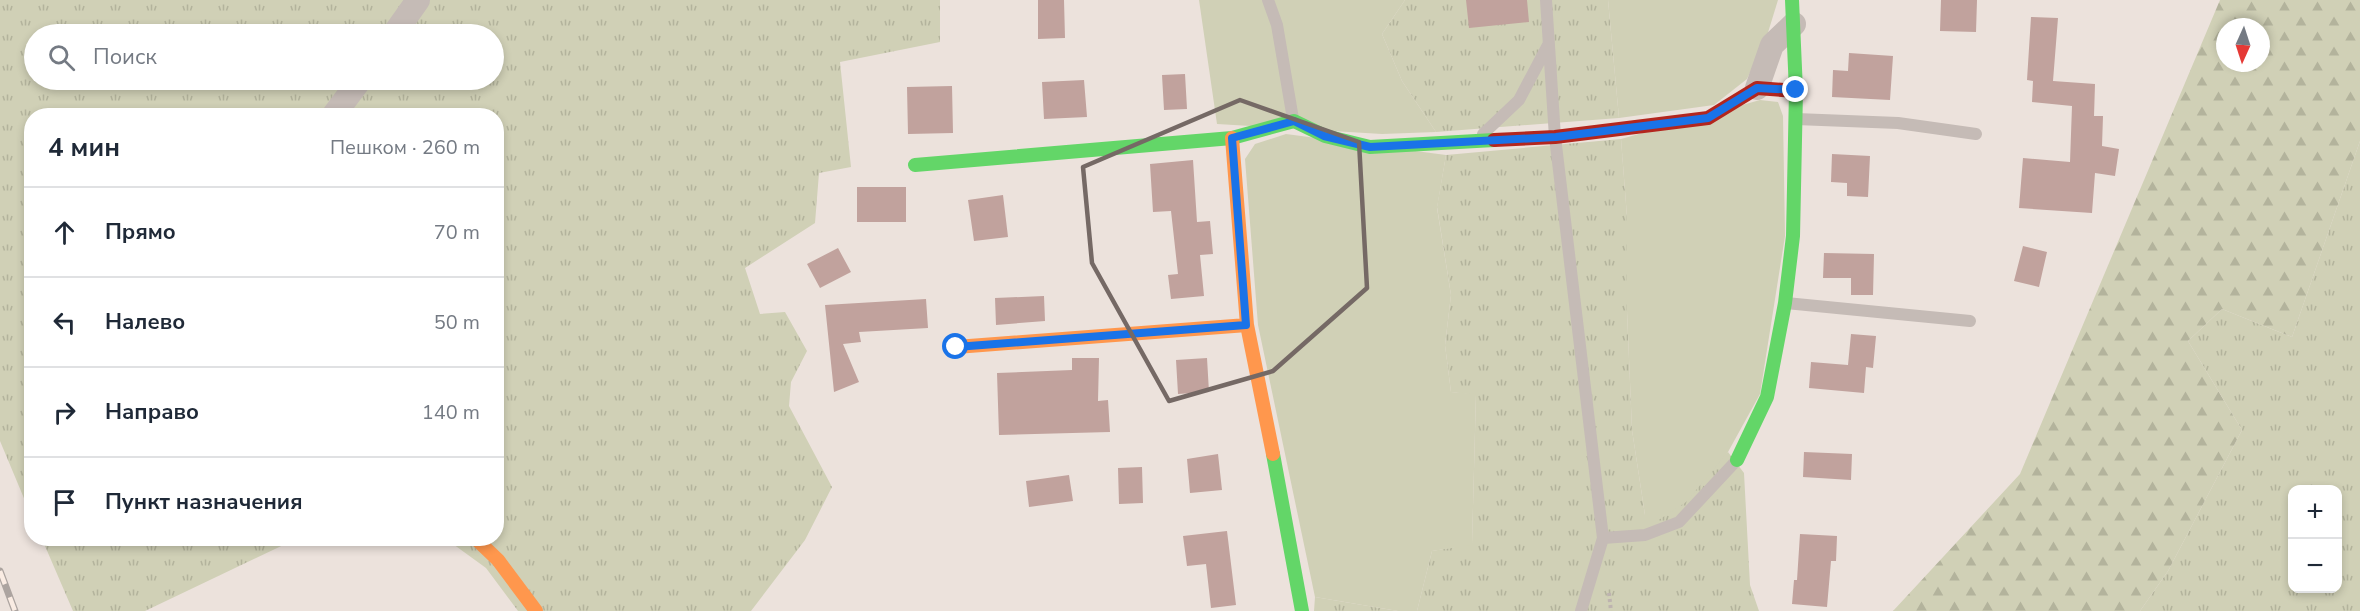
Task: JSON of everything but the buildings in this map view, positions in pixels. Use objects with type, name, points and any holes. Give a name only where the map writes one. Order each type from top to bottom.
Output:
[{"type":"street","points":[[401,24],[418,0]]},
{"type":"street","points":[[1737,460],[1767,397],[1785,303],[1793,236],[1796,90],[1792,0]]},
{"type":"street","points":[[1757,88],[1772,45],[1794,24]]},
{"type":"street","points":[[915,165],[1232,138],[1294,121],[1324,136],[1370,147],[1556,137],[1708,118],[1757,88],[1796,90]]},
{"type":"street","points":[[339,108],[352,90]]},
{"type":"street","points":[[1232,138],[1246,325],[1302,600],[1302,611]]},
{"type":"street","points":[[956,347],[1246,325]]},
{"type":"street","points":[[483,546],[498,560],[536,611]]},
{"type":"lane","points":[[1268,0],[1277,25],[1294,121]]},
{"type":"lane","points":[[1546,0],[1556,137],[1603,538],[1581,611]]},
{"type":"lane","points":[[1475,141],[1519,100],[1549,44]]},
{"type":"lane","points":[[1795,119],[1898,123],[1976,134]]},
{"type":"lane","points":[[1785,303],[1970,321]]},
{"type":"lane","points":[[1603,538],[1646,535],[1679,522],[1737,460]]},
{"type":"highlighted area","points":[[1240,100],[1359,142],[1367,288],[1273,371],[1169,401],[1092,263],[1083,167]]},
{"type":"green space","points":[[0,0],[940,0],[940,42],[840,62],[851,167],[819,173],[815,223],[745,268],[760,314],[785,312],[807,351],[791,382],[789,406],[832,487],[805,540],[751,611],[518,611],[486,568],[456,546],[504,546],[504,108],[24,108],[24,498],[0,441]]},
{"type":"green space","points":[[1199,0],[1405,0],[1382,34],[1402,81],[1436,132],[1382,134],[1217,124]]},
{"type":"green space","points":[[1405,0],[1608,0],[1619,118],[1436,132],[1402,81],[1382,34]]},
{"type":"green space","points":[[1608,0],[1778,0],[1766,39],[1747,79],[1714,105],[1619,118]]},
{"type":"green space","points":[[2220,0],[2360,0],[2360,141],[2292,337],[2222,309],[2188,341],[2242,430],[2168,571],[2140,611],[1893,611],[2020,474]]},
{"type":"green space","points":[[1760,100],[1778,102],[1783,116],[1785,236],[1760,394],[1728,452],[1686,502],[1657,521],[1645,515],[1632,430],[1627,311],[1627,217],[1621,139]]},
{"type":"green space","points":[[1286,134],[1446,155],[1437,208],[1451,295],[1445,345],[1451,392],[1476,394],[1472,545],[1432,551],[1417,611],[1398,611],[1315,597],[1258,325],[1245,159],[1255,144]]},
{"type":"green space","points":[[1621,139],[1627,217],[1627,311],[1632,430],[1645,515],[1728,452],[1744,473],[1750,585],[1759,611],[1417,611],[1432,551],[1472,544],[1476,395],[1451,392],[1445,345],[1451,295],[1437,207],[1446,155]]},
{"type":"green space","points":[[2360,141],[2360,611],[2140,611],[2168,571],[2242,430],[2188,341],[2222,309],[2292,337]]},
{"type":"green space","points":[[45,546],[281,546],[145,611],[73,611]]},
{"type":"green space","points":[[1315,597],[1398,611],[1314,611]]},
{"type":"railway","points":[[0,571],[15,611]]},
{"type":"traffic: fast","points":[[1737,460],[1767,397],[1785,303],[1793,236],[1796,91],[1792,0]]},
{"type":"traffic: fast","points":[[915,165],[1232,138],[1294,121],[1325,136],[1370,147],[1494,140]]},
{"type":"traffic: fast","points":[[1273,454],[1302,611]]},
{"type":"traffic: slow","points":[[1232,138],[1247,325],[1273,454]]},
{"type":"traffic: slow","points":[[956,347],[1247,325]]},
{"type":"traffic: slow","points":[[483,546],[498,560],[536,611]]},
{"type":"traffic: jam","points":[[1494,140],[1555,137],[1708,118],[1757,88],[1796,91]]},
{"type":"route","points":[[956,347],[1246,325],[1232,138],[1294,121],[1324,136],[1370,147],[1556,137],[1708,118],[1757,88],[1796,90]]}]
